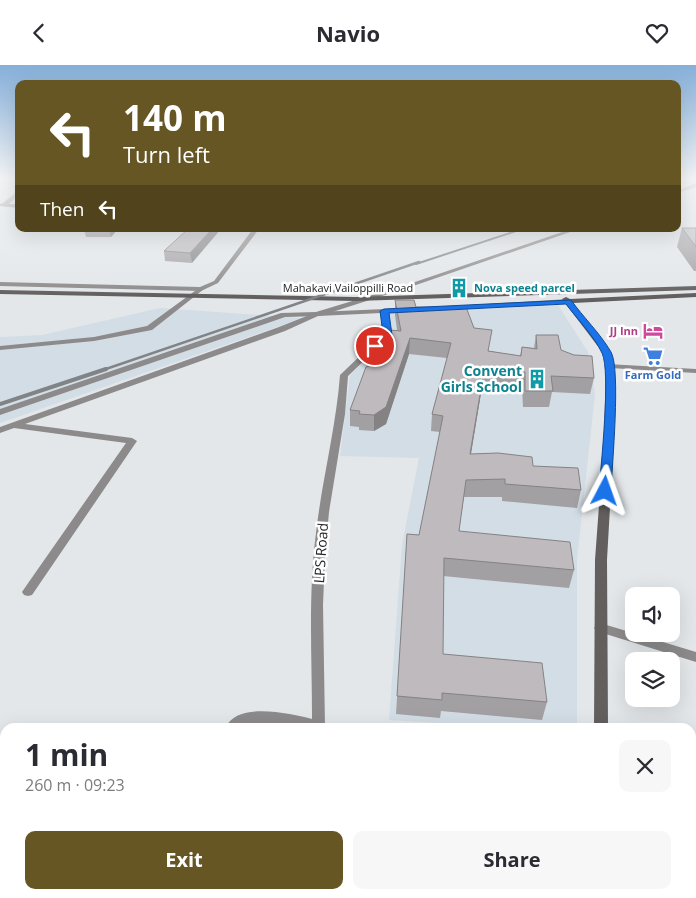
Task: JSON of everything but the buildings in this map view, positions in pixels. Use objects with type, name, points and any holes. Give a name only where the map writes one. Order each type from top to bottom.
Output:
[{"type":"main road","points":[[601,723],[602,526],[609,437],[610,365],[607,353],[558,287],[696,281]]},
{"type":"main road","name":"Mahakavi Vailoppilli Road","points":[[0,293],[355,299],[696,288]]},
{"type":"main road","points":[[568,301],[696,295]]},
{"type":"street","points":[[0,348],[94,339],[148,328],[202,289],[216,282],[254,232]]},
{"type":"street","points":[[0,431],[282,329],[317,314],[414,284],[567,232]]},
{"type":"street","points":[[0,284],[202,289]]},
{"type":"street","points":[[442,308],[568,301]]},
{"type":"street","points":[[0,412],[284,315],[413,310]]},
{"type":"street","name":"LPS Road","points":[[319,723],[318,617],[321,534],[343,400],[344,375],[387,335],[384,311]]},
{"type":"street","points":[[610,365],[696,371]]},
{"type":"street","points":[[13,426],[132,441],[28,592]]},
{"type":"street","points":[[600,628],[696,657]]},
{"type":"street","name":"LPS Road","points":[[240,723],[248,719],[264,718],[298,723]]},
{"type":"shaded area","points":[[558,305],[588,352],[595,394],[577,560],[577,723],[435,723],[389,720],[402,545],[419,458],[340,456],[350,375],[392,335],[389,313]]},
{"type":"shaded area","points":[[160,308],[303,318],[0,423],[0,337],[42,335]]},
{"type":"railway","points":[[416,264],[513,232]]},
{"type":"railway","points":[[104,370],[419,262]]},
{"type":"railway","points":[[0,404],[104,370]]},
{"type":"place","name":"Nova speed parcel","points":[[459,288]]},
{"type":"place","name":"JJ Inn","points":[[653,331]]},
{"type":"place","name":"Farm Gold","points":[[653,356]]},
{"type":"place","name":"Convent Girls School","points":[[537,379]]},
{"type":"route","points":[[375,346],[387,335],[384,311],[568,301],[607,353],[610,365],[609,437],[605,491]]}]
